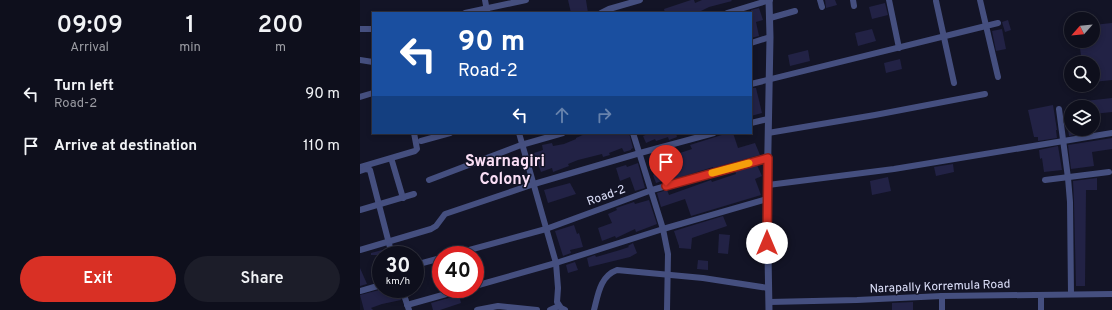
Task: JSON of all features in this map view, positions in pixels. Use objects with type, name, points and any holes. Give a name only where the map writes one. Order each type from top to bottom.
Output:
[{"type":"street","points":[[485,0],[487,11]]},
{"type":"street","points":[[476,12],[487,11],[526,0]]},
{"type":"street","points":[[603,12],[617,3],[640,0]]},
{"type":"street","points":[[730,12],[769,0],[770,37],[767,198],[769,310]]},
{"type":"street","points":[[889,0],[899,48]]},
{"type":"street","points":[[980,0],[998,77]]},
{"type":"street","points":[[936,1],[954,83]]},
{"type":"street","points":[[770,18],[795,11]]},
{"type":"street","points":[[752,84],[998,23]]},
{"type":"street","points":[[360,29],[372,29]]},
{"type":"street","points":[[752,43],[770,37]]},
{"type":"street","points":[[360,60],[372,62]]},
{"type":"street","points":[[360,97],[372,93]]},
{"type":"street","points":[[768,133],[875,115],[985,94]]},
{"type":"street","points":[[1059,109],[1062,141],[1068,176],[1071,231],[1071,294]]},
{"type":"street","points":[[752,123],[768,119]]},
{"type":"street","points":[[360,167],[415,151],[417,149],[414,134]]},
{"type":"street","points":[[421,141],[446,134]]},
{"type":"street","points":[[519,134],[521,145],[534,184],[556,263],[558,288],[557,302],[562,308]]},
{"type":"street","points":[[429,180],[521,145],[560,134]]},
{"type":"street","points":[[634,134],[663,229],[668,254],[667,310]]},
{"type":"street","points":[[360,250],[431,229],[436,226],[445,214],[449,212],[534,184],[710,134]]},
{"type":"street","points":[[768,185],[894,169],[1112,134]]},
{"type":"street","name":"Road-2","points":[[484,246],[546,229],[652,190],[768,158]]},
{"type":"street","points":[[392,161],[403,198]]},
{"type":"street","points":[[360,171],[370,170],[389,246]]},
{"type":"street","points":[[1045,180],[1109,172]]},
{"type":"street","points":[[360,210],[414,194]]},
{"type":"street","points":[[484,283],[556,263],[767,198]]},
{"type":"street","points":[[594,310],[600,287],[607,276],[617,270],[703,278],[768,288]]},
{"type":"street","points":[[360,291],[372,288]]},
{"type":"street","name":"Narapally Korremula Road","points":[[769,302],[942,296],[1112,294]]},
{"type":"street","points":[[1041,295],[1042,310]]},
{"type":"street","points":[[942,296],[942,310]]},
{"type":"street","points":[[405,298],[408,308],[437,298]]},
{"type":"street","points":[[477,310],[498,306],[537,310]]},
{"type":"street","points":[[550,310],[562,308]]},
{"type":"building","points":[[568,0],[586,0],[588,12],[571,12]]},
{"type":"building","points":[[691,0],[694,0],[695,3],[702,0],[732,1],[709,7],[699,12],[665,12],[664,9]]},
{"type":"building","points":[[825,0],[835,0],[837,5],[826,8]]},
{"type":"building","points":[[885,3],[888,15],[872,19],[869,7]]},
{"type":"building","points":[[759,8],[763,20],[756,22],[759,36],[752,38],[752,12],[751,10]]},
{"type":"building","points":[[1008,20],[1011,30],[1005,32],[1002,22]]},
{"type":"building","points":[[1112,23],[1112,80],[1100,81],[1100,56],[1081,56],[1080,48],[1100,48],[1100,24]]},
{"type":"building","points":[[872,29],[876,41],[858,46],[855,33]]},
{"type":"building","points":[[1002,29],[1006,49],[996,51],[992,31]]},
{"type":"building","points":[[808,50],[810,61],[790,66],[788,55]]},
{"type":"building","points":[[900,59],[902,69],[886,73],[884,63]]},
{"type":"building","points":[[752,88],[756,88],[762,113],[752,116]]},
{"type":"building","points":[[1112,98],[1112,112],[1100,113],[1100,100],[1094,100]]},
{"type":"building","points":[[1053,105],[1057,138],[1038,141],[1038,137],[1034,137],[1028,110]]},
{"type":"building","points":[[585,134],[629,134],[633,148],[624,152],[622,148],[603,157],[602,154],[578,160],[568,164],[569,166],[553,172],[552,168],[541,172],[534,153],[543,150],[542,145],[552,143],[553,146],[564,144]]},
{"type":"building","points":[[648,134],[676,134],[677,137],[669,140],[668,137],[656,141],[655,139],[646,143],[643,136]]},
{"type":"building","points":[[725,134],[733,134],[738,148],[755,143],[760,155],[713,167],[669,181],[668,179],[656,183],[653,175],[655,174],[649,156],[658,153],[659,155],[669,152],[670,155],[680,153],[692,149],[690,145]]},
{"type":"building","points":[[1112,138],[1112,149],[1092,152],[1094,166],[1071,169],[1068,145]]},
{"type":"building","points":[[1058,146],[1062,170],[1044,172],[1039,150]]},
{"type":"building","points":[[638,163],[645,188],[635,191],[630,177],[620,181],[616,168],[626,165],[627,167]]},
{"type":"building","points":[[953,164],[954,172],[936,176],[934,167]]},
{"type":"building","points":[[757,165],[762,176],[755,179],[761,195],[691,216],[685,199],[661,207],[657,193],[667,190],[669,195],[711,180],[712,182],[736,174],[735,171]]},
{"type":"building","points":[[888,177],[891,191],[872,195],[870,181]]},
{"type":"building","points":[[1097,178],[1097,190],[1086,190],[1085,286],[1076,286],[1073,181]]},
{"type":"building","points":[[570,183],[576,194],[548,203],[544,190]]},
{"type":"building","points":[[649,200],[657,224],[636,232],[635,229],[616,238],[615,236],[602,241],[598,228],[612,223],[608,214],[617,210],[616,208],[634,202],[635,204]]},
{"type":"building","points":[[723,216],[727,226],[692,238],[691,249],[679,248],[674,231]]},
{"type":"building","points":[[574,225],[577,234],[579,233],[583,247],[570,250],[571,253],[563,256],[555,231]]},
{"type":"building","points":[[719,234],[730,235],[728,254],[718,253]]},
{"type":"building","points":[[633,243],[637,253],[630,257],[589,267],[587,258],[620,250],[629,247],[628,246]]},
{"type":"building","points":[[698,260],[708,261],[708,270],[697,269]]},
{"type":"building","points":[[575,262],[578,270],[568,273],[566,265]]},
{"type":"building","points":[[360,268],[367,284],[360,286]]},
{"type":"building","points":[[372,292],[372,298],[400,298],[401,300],[371,308],[373,310],[364,310],[360,295]]},
{"type":"building","points":[[448,298],[460,298],[461,303],[440,310],[433,310],[431,303]]},
{"type":"building","points":[[913,302],[913,310],[892,310],[892,303]]},
{"type":"slow traffic","points":[[712,173],[749,163]]},
{"type":"district","name":"Swarnagiri Colony","points":[[505,169]]},
{"type":"route","points":[[666,186],[768,158],[767,243]]}]
